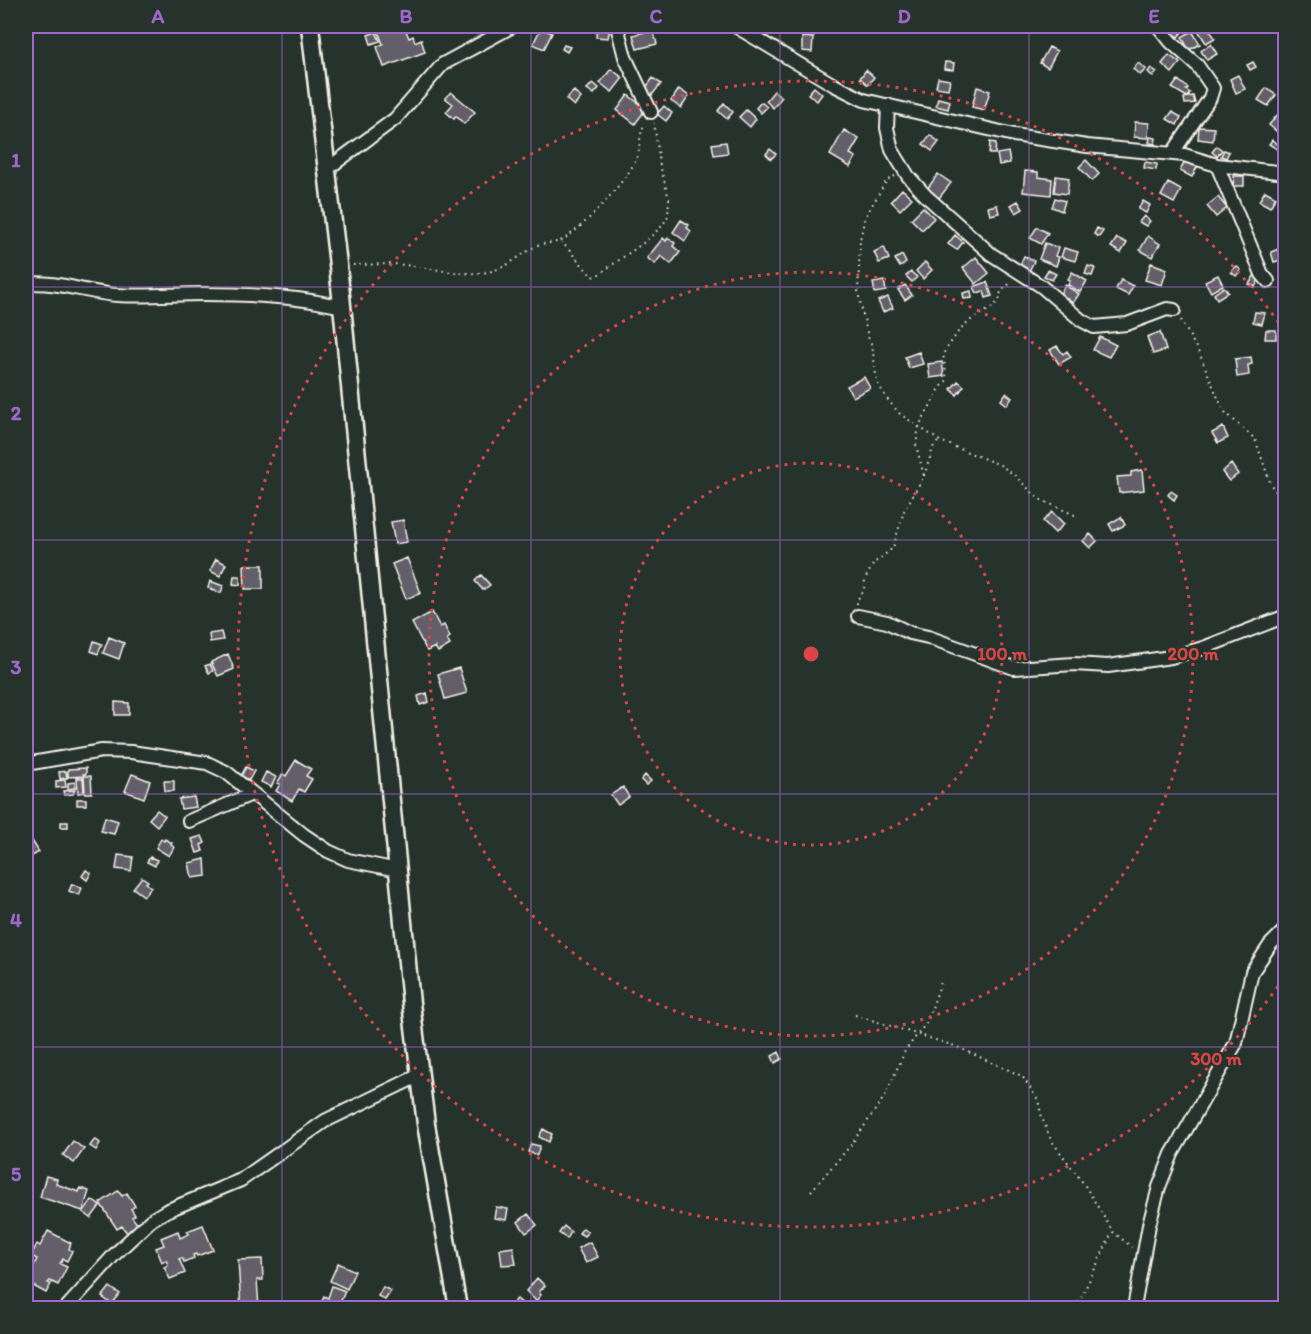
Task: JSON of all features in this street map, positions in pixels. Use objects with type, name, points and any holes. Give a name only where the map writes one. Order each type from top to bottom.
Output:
[{"type":"main road","points":[[310,26],[339,265],[420,1075],[458,1308]]},
{"type":"street","points":[[327,169],[395,119],[443,64],[513,26]]},
{"type":"street","points":[[617,26],[625,57],[651,112]]},
{"type":"street","points":[[735,26],[864,100],[1014,135],[1087,146],[1172,154],[1217,165],[1286,173]]},
{"type":"street","points":[[1158,26],[1171,42],[1197,65],[1213,88],[1210,99],[1172,154]]},
{"type":"street","points":[[888,105],[887,128],[892,150],[905,171],[933,202],[991,254],[1041,286],[1081,320],[1094,327],[1126,324],[1167,309],[1174,310]]},
{"type":"street","points":[[1217,165],[1262,274],[1268,281]]},
{"type":"street","points":[[26,284],[47,283],[88,292],[119,295],[207,294],[310,299],[342,307]]},
{"type":"street","points":[[858,616],[887,622],[910,633],[928,637],[1014,668],[1074,664],[1108,666],[1171,657],[1203,648],[1286,616]]},
{"type":"street","points":[[26,764],[84,753],[131,752],[207,763],[226,772],[304,835],[328,851],[348,860],[398,870]]},
{"type":"street","points":[[189,821],[252,794]]},
{"type":"street","points":[[1134,1308],[1149,1225],[1159,1187],[1172,1154],[1236,1043],[1252,972],[1270,945],[1286,929]]},
{"type":"street","points":[[66,1308],[114,1255],[151,1220],[166,1211],[242,1180],[325,1121],[420,1075]]},
{"type":"path","points":[[561,241],[595,277],[646,241],[666,221],[669,199],[660,165],[651,112]]},
{"type":"path","points":[[339,265],[405,265],[479,273],[501,268],[541,243],[561,241],[609,196],[631,168],[638,155],[639,136],[651,112]]},
{"type":"path","points":[[905,171],[887,180],[865,217],[860,240],[858,292],[868,337],[872,345],[877,382],[887,399],[900,414],[940,441],[1000,465],[1013,474],[1039,500],[1079,517]]},
{"type":"path","points":[[924,476],[916,446],[919,426],[947,380],[943,354],[958,332],[972,319],[994,305],[999,300],[1001,291],[1020,274]]},
{"type":"path","points":[[1174,310],[1178,313],[1200,355],[1221,405],[1255,439],[1271,484],[1286,505]]},
{"type":"path","points":[[858,616],[857,600],[864,591],[865,579],[874,563],[893,549],[904,512],[924,476],[934,445],[940,441]]},
{"type":"path","points":[[811,1191],[868,1121],[885,1096],[905,1050],[927,1022],[941,982]]},
{"type":"path","points":[[855,1015],[955,1047],[1022,1076],[1038,1100],[1051,1140],[1084,1184],[1113,1232],[1144,1256]]},
{"type":"path","points":[[1076,1308],[1113,1232]]},
{"type":"building","points":[[376,26],[404,26],[409,38],[413,36],[415,42],[421,39],[425,52],[384,67],[377,47],[383,44]]},
{"type":"building","points":[[597,26],[610,28],[608,38],[596,37]]},
{"type":"building","points":[[807,26],[816,26],[814,36],[805,34]]},
{"type":"building","points":[[1174,26],[1184,30],[1178,37],[1170,30]]},
{"type":"building","points":[[1207,26],[1215,38],[1206,43],[1196,27]]},
{"type":"building","points":[[541,28],[552,33],[544,49],[533,44]]},
{"type":"building","points":[[653,30],[657,44],[637,49],[633,35]]},
{"type":"building","points":[[1192,31],[1200,44],[1189,50],[1182,37]]},
{"type":"building","points":[[376,32],[380,41],[371,44],[368,35]]},
{"type":"building","points":[[802,37],[813,38],[812,52],[802,51]]},
{"type":"building","points":[[1211,44],[1217,54],[1207,60],[1201,51]]},
{"type":"building","points":[[564,45],[570,47],[567,52],[562,49]]},
{"type":"building","points":[[1049,47],[1057,51],[1048,68],[1040,63]]},
{"type":"building","points":[[1169,55],[1180,63],[1172,73],[1162,64]]},
{"type":"building","points":[[945,62],[954,63],[953,70],[944,69]]},
{"type":"building","points":[[1253,62],[1256,67],[1250,70],[1247,65]]},
{"type":"building","points":[[1138,63],[1146,69],[1140,75],[1133,69]]},
{"type":"building","points":[[1151,68],[1157,72],[1153,77],[1148,72]]},
{"type":"building","points":[[611,69],[623,78],[612,92],[600,83]]},
{"type":"building","points":[[866,70],[874,77],[868,85],[860,78]]},
{"type":"building","points":[[1238,75],[1245,89],[1236,93],[1230,79]]},
{"type":"building","points":[[653,78],[661,84],[652,95],[645,89]]},
{"type":"building","points":[[938,78],[950,80],[948,89],[936,87]]},
{"type":"building","points":[[1178,80],[1188,88],[1186,90],[1190,93],[1187,97],[1172,88]]},
{"type":"building","points":[[593,83],[599,88],[594,94],[587,89]]},
{"type":"building","points":[[814,87],[822,94],[817,101],[808,94]]},
{"type":"building","points":[[977,87],[990,91],[984,110],[972,107]]},
{"type":"building","points":[[1266,88],[1276,95],[1268,106],[1258,100]]},
{"type":"building","points":[[679,89],[689,96],[681,108],[671,101]]},
{"type":"building","points":[[574,91],[581,98],[574,106],[566,99]]},
{"type":"building","points":[[774,91],[782,97],[773,108],[766,101]]},
{"type":"building","points":[[451,92],[475,112],[464,124],[456,116],[454,119],[446,112],[453,104],[445,98]]},
{"type":"building","points":[[628,95],[646,109],[635,124],[617,110]]},
{"type":"building","points":[[1193,96],[1195,103],[1185,104],[1184,98]]},
{"type":"building","points":[[938,98],[950,101],[948,109],[936,106]]},
{"type":"building","points":[[761,102],[767,107],[761,113],[756,108]]},
{"type":"building","points":[[724,103],[733,112],[727,119],[718,111]]},
{"type":"building","points":[[664,106],[672,113],[666,121],[657,114]]},
{"type":"building","points":[[746,110],[756,119],[750,127],[739,117]]},
{"type":"building","points":[[1172,112],[1181,117],[1177,125],[1167,119]]},
{"type":"building","points":[[1279,113],[1286,119],[1286,131],[1282,136],[1269,125]]},
{"type":"building","points":[[1135,122],[1149,123],[1148,138],[1134,137]]},
{"type":"building","points":[[1199,127],[1214,128],[1213,141],[1198,139]]},
{"type":"building","points":[[844,130],[859,139],[850,154],[856,157],[850,167],[830,155]]},
{"type":"building","points":[[930,135],[939,142],[932,151],[923,144]]},
{"type":"building","points":[[1150,137],[1156,138],[1155,144],[1149,143]]},
{"type":"building","points":[[1272,140],[1282,147],[1280,151],[1269,144]]},
{"type":"building","points":[[726,142],[728,153],[714,155],[712,144]]},
{"type":"building","points":[[990,142],[996,143],[995,154],[989,154]]},
{"type":"building","points":[[1217,146],[1222,150],[1217,156],[1212,152]]},
{"type":"building","points":[[770,149],[776,154],[771,159],[766,154]]},
{"type":"building","points":[[1224,150],[1229,152],[1226,158],[1221,156]]},
{"type":"building","points":[[1008,152],[1010,163],[999,165],[997,154]]},
{"type":"building","points":[[1186,159],[1198,165],[1192,177],[1180,171]]},
{"type":"building","points":[[1086,160],[1099,174],[1092,181],[1079,167]]},
{"type":"building","points":[[1145,162],[1157,164],[1156,170],[1144,168]]},
{"type":"building","points":[[1025,171],[1038,172],[1038,177],[1052,179],[1051,195],[1023,192]]},
{"type":"building","points":[[938,174],[951,183],[939,198],[927,189]]},
{"type":"building","points":[[1056,176],[1069,178],[1067,194],[1054,192]]},
{"type":"building","points":[[1234,176],[1244,176],[1244,186],[1233,186]]},
{"type":"building","points":[[1168,183],[1181,190],[1174,203],[1161,196]]},
{"type":"building","points":[[1286,184],[1286,197],[1280,194]]},
{"type":"building","points":[[902,189],[912,198],[900,210],[891,201]]},
{"type":"building","points":[[1265,191],[1276,197],[1270,207],[1259,201]]},
{"type":"building","points":[[1218,197],[1227,208],[1216,217],[1207,206]]},
{"type":"building","points":[[1055,198],[1065,201],[1062,211],[1052,207]]},
{"type":"building","points":[[1018,201],[1023,209],[1016,213],[1011,205]]},
{"type":"building","points":[[1143,201],[1150,205],[1146,213],[1138,209]]},
{"type":"building","points":[[997,205],[999,213],[990,215],[988,207]]},
{"type":"building","points":[[923,207],[934,218],[922,230],[911,219]]},
{"type":"building","points":[[1144,216],[1150,221],[1146,226],[1139,222]]},
{"type":"building","points":[[681,220],[689,225],[687,228],[691,231],[685,241],[673,232]]},
{"type":"building","points":[[1037,227],[1048,233],[1041,244],[1030,238]]},
{"type":"building","points":[[1097,228],[1103,231],[1099,237],[1094,234]]},
{"type":"building","points":[[955,235],[963,242],[957,250],[948,244]]},
{"type":"building","points":[[1148,236],[1160,244],[1152,257],[1140,250]]},
{"type":"building","points":[[663,238],[666,241],[668,238],[675,243],[673,246],[680,252],[671,264],[661,256],[655,264],[647,258]]},
{"type":"building","points":[[1117,238],[1127,243],[1121,253],[1111,247]]},
{"type":"building","points":[[1045,243],[1058,248],[1055,256],[1059,257],[1056,266],[1039,259]]},
{"type":"building","points":[[884,247],[889,259],[879,263],[874,252]]},
{"type":"building","points":[[1064,248],[1078,252],[1075,261],[1061,257]]},
{"type":"building","points":[[1281,248],[1284,259],[1274,262],[1271,252]]},
{"type":"building","points":[[902,255],[906,263],[900,267],[895,259]]},
{"type":"building","points":[[1024,256],[1034,261],[1029,271],[1019,267]]},
{"type":"building","points":[[976,257],[989,273],[976,284],[963,268]]},
{"type":"building","points":[[925,262],[932,270],[923,279],[916,271]]},
{"type":"building","points":[[1151,263],[1167,269],[1162,285],[1145,280]]},
{"type":"building","points":[[1088,266],[1095,268],[1092,276],[1085,274]]},
{"type":"building","points":[[1236,266],[1241,270],[1236,276],[1231,272]]},
{"type":"building","points":[[1048,270],[1056,274],[1052,280],[1044,276]]},
{"type":"building","points":[[911,272],[917,277],[912,282],[906,276]]},
{"type":"building","points":[[1072,272],[1087,281],[1080,292],[1068,285]]},
{"type":"building","points":[[1256,273],[1261,276],[1255,287],[1249,284]]},
{"type":"building","points":[[1218,275],[1223,285],[1211,292],[1205,281]]},
{"type":"building","points":[[1121,280],[1133,286],[1128,295],[1116,289]]},
{"type":"building","points":[[884,281],[886,291],[875,293],[873,283]]},
{"type":"building","points":[[987,282],[992,296],[986,298],[984,291],[977,293],[974,287]]},
{"type":"building","points":[[905,285],[912,295],[905,300],[898,290]]},
{"type":"building","points":[[1065,285],[1079,294],[1073,303],[1060,294]]},
{"type":"building","points":[[1224,287],[1228,292],[1217,299],[1214,294]]},
{"type":"building","points":[[971,291],[972,298],[964,299],[963,293]]},
{"type":"building","points":[[888,297],[893,308],[883,312],[878,301]]},
{"type":"building","points":[[1255,312],[1265,313],[1262,324],[1253,322]]},
{"type":"building","points":[[1266,330],[1276,330],[1276,339],[1265,339]]},
{"type":"building","points":[[1160,332],[1166,350],[1153,354],[1147,337]]},
{"type":"building","points":[[1100,337],[1116,345],[1109,357],[1093,350]]},
{"type":"building","points":[[1057,346],[1063,354],[1067,351],[1071,357],[1059,364],[1050,350]]},
{"type":"building","points":[[919,352],[923,364],[909,368],[905,357]]},
{"type":"building","points":[[1251,357],[1252,364],[1248,365],[1249,375],[1237,377],[1235,359]]},
{"type":"building","points":[[942,362],[944,376],[930,378],[928,364]]},
{"type":"building","points":[[864,377],[870,388],[853,397],[847,386]]},
{"type":"building","points":[[958,381],[964,386],[957,395],[951,389]]},
{"type":"building","points":[[1006,393],[1012,398],[1007,405],[1001,400]]},
{"type":"building","points":[[1223,427],[1228,438],[1218,443],[1212,433]]},
{"type":"building","points":[[1231,464],[1238,474],[1229,481],[1222,472]]},
{"type":"building","points":[[1142,470],[1144,490],[1119,493],[1117,477],[1131,476],[1131,472]]},
{"type":"building","points":[[1171,491],[1177,495],[1174,500],[1168,495]]},
{"type":"building","points":[[1052,512],[1064,524],[1055,533],[1043,521]]},
{"type":"building","points":[[1121,517],[1125,525],[1113,531],[1109,524]]},
{"type":"building","points":[[403,520],[407,542],[395,544],[391,522]]},
{"type":"building","points":[[1090,534],[1097,541],[1090,548],[1083,541]]},
{"type":"building","points":[[407,558],[421,593],[406,599],[392,564]]},
{"type":"building","points":[[216,559],[226,564],[220,576],[210,571]]},
{"type":"building","points":[[244,565],[263,565],[263,589],[245,589]]},
{"type":"building","points":[[481,575],[490,585],[483,590],[475,581]]},
{"type":"building","points":[[234,576],[240,576],[240,585],[233,584]]},
{"type":"building","points":[[210,581],[223,586],[221,593],[208,588]]},
{"type":"building","points":[[432,612],[440,627],[444,625],[450,637],[447,639],[450,645],[438,652],[435,647],[427,651],[412,623]]},
{"type":"building","points":[[221,632],[223,640],[210,642],[209,634]]},
{"type":"building","points":[[109,637],[124,643],[119,659],[103,653]]},
{"type":"building","points":[[94,641],[102,644],[98,654],[91,651]]},
{"type":"building","points":[[228,654],[234,669],[218,676],[211,662]]},
{"type":"building","points":[[210,664],[213,671],[209,673],[205,666]]},
{"type":"building","points":[[459,668],[467,693],[445,699],[438,674]]},
{"type":"building","points":[[427,693],[429,702],[420,705],[418,696]]},
{"type":"building","points":[[115,702],[129,703],[129,715],[115,715]]},
{"type":"building","points":[[296,760],[311,769],[306,776],[312,779],[304,792],[299,789],[292,801],[276,791],[280,784],[277,783],[283,774],[286,776]]},
{"type":"building","points":[[246,767],[254,771],[249,780],[241,776]]},
{"type":"building","points":[[86,768],[84,776],[68,777],[68,769]]},
{"type":"building","points":[[66,771],[67,778],[60,779],[59,772]]},
{"type":"building","points":[[266,772],[276,777],[271,787],[261,782]]},
{"type":"building","points":[[132,774],[150,781],[144,798],[125,791]]},
{"type":"building","points":[[645,775],[651,781],[646,785],[641,780]]},
{"type":"building","points":[[84,776],[91,776],[92,793],[85,793]]},
{"type":"building","points":[[77,778],[83,778],[84,792],[78,793]]},
{"type":"building","points":[[65,780],[66,787],[56,788],[56,781]]},
{"type":"building","points":[[164,781],[174,781],[174,791],[165,791]]},
{"type":"building","points":[[75,782],[75,788],[68,789],[68,783]]},
{"type":"building","points":[[623,787],[629,797],[618,805],[611,795]]},
{"type":"building","points":[[75,790],[73,794],[64,795],[63,791]]},
{"type":"building","points":[[194,797],[196,807],[181,809],[179,799]]},
{"type":"building","points":[[77,799],[86,799],[86,805],[77,805]]},
{"type":"building","points":[[157,810],[165,816],[157,826],[149,819]]},
{"type":"building","points":[[105,817],[118,821],[114,834],[101,831]]},
{"type":"building","points":[[61,822],[68,822],[68,827],[61,827]]},
{"type":"building","points":[[26,831],[39,852],[29,858],[26,853]]},
{"type":"building","points":[[202,836],[205,843],[201,845],[203,851],[197,853],[192,839]]},
{"type":"building","points":[[161,839],[172,843],[174,847],[169,856],[156,848]]},
{"type":"building","points":[[118,855],[133,857],[131,871],[116,869]]},
{"type":"building","points":[[150,857],[157,860],[155,866],[147,862]]},
{"type":"building","points":[[205,859],[206,876],[192,878],[189,863]]},
{"type":"building","points":[[86,870],[91,873],[87,880],[82,876]]},
{"type":"building","points":[[142,877],[151,887],[144,896],[133,888]]},
{"type":"building","points":[[72,884],[82,888],[79,895],[69,891]]},
{"type":"building","points":[[779,1052],[782,1059],[775,1063],[772,1056]]},
{"type":"building","points":[[543,1129],[552,1134],[549,1142],[539,1137]]},
{"type":"building","points":[[95,1139],[100,1143],[96,1150],[90,1146]]},
{"type":"building","points":[[73,1141],[84,1149],[74,1163],[63,1155]]},
{"type":"building","points":[[531,1144],[540,1146],[537,1155],[528,1152]]},
{"type":"building","points":[[46,1176],[57,1179],[56,1184],[79,1192],[80,1188],[89,1191],[83,1211],[40,1197]]},
{"type":"building","points":[[118,1191],[122,1196],[127,1193],[135,1206],[131,1209],[135,1215],[132,1217],[138,1225],[127,1233],[122,1226],[117,1229],[100,1203]]},
{"type":"building","points":[[92,1200],[100,1206],[91,1218],[83,1212]]},
{"type":"building","points":[[496,1207],[508,1209],[506,1220],[494,1218]]},
{"type":"building","points":[[528,1214],[537,1225],[526,1233],[518,1222]]},
{"type":"building","points":[[203,1225],[213,1250],[197,1256],[193,1255],[194,1258],[184,1262],[182,1258],[179,1259],[185,1273],[170,1279],[164,1267],[168,1265],[166,1260],[162,1262],[156,1248],[164,1245],[161,1238],[178,1231],[180,1238],[189,1234],[187,1231]]},
{"type":"building","points":[[564,1226],[571,1232],[567,1239],[559,1233]]},
{"type":"building","points":[[583,1228],[588,1232],[584,1236],[579,1233]]},
{"type":"building","points":[[48,1231],[71,1243],[69,1249],[72,1251],[67,1261],[63,1259],[60,1264],[67,1267],[58,1285],[50,1281],[48,1283],[51,1284],[46,1293],[26,1282],[26,1274],[37,1259],[31,1256],[37,1244],[40,1246]]},
{"type":"building","points":[[590,1242],[598,1257],[586,1263],[578,1248]]},
{"type":"building","points":[[513,1247],[516,1264],[502,1265],[500,1249]]},
{"type":"building","points":[[262,1259],[263,1280],[257,1280],[259,1308],[241,1308],[238,1260]]},
{"type":"building","points":[[338,1263],[355,1271],[347,1289],[330,1281]]},
{"type":"building","points":[[537,1278],[545,1286],[539,1292],[541,1295],[536,1301],[526,1291]]},
{"type":"building","points":[[332,1286],[345,1291],[338,1308],[321,1304],[324,1296],[328,1298]]},
{"type":"building","points":[[110,1287],[120,1294],[112,1304],[102,1297]]},
{"type":"building","points":[[383,1287],[391,1291],[385,1300],[378,1296]]},
{"type":"building","points":[[517,1299],[528,1308],[508,1308]]},
{"type":"building","points":[[551,1301],[560,1308],[546,1308]]},
{"type":"building","points":[[1171,1303],[1181,1305],[1181,1308],[1170,1308]]}]
